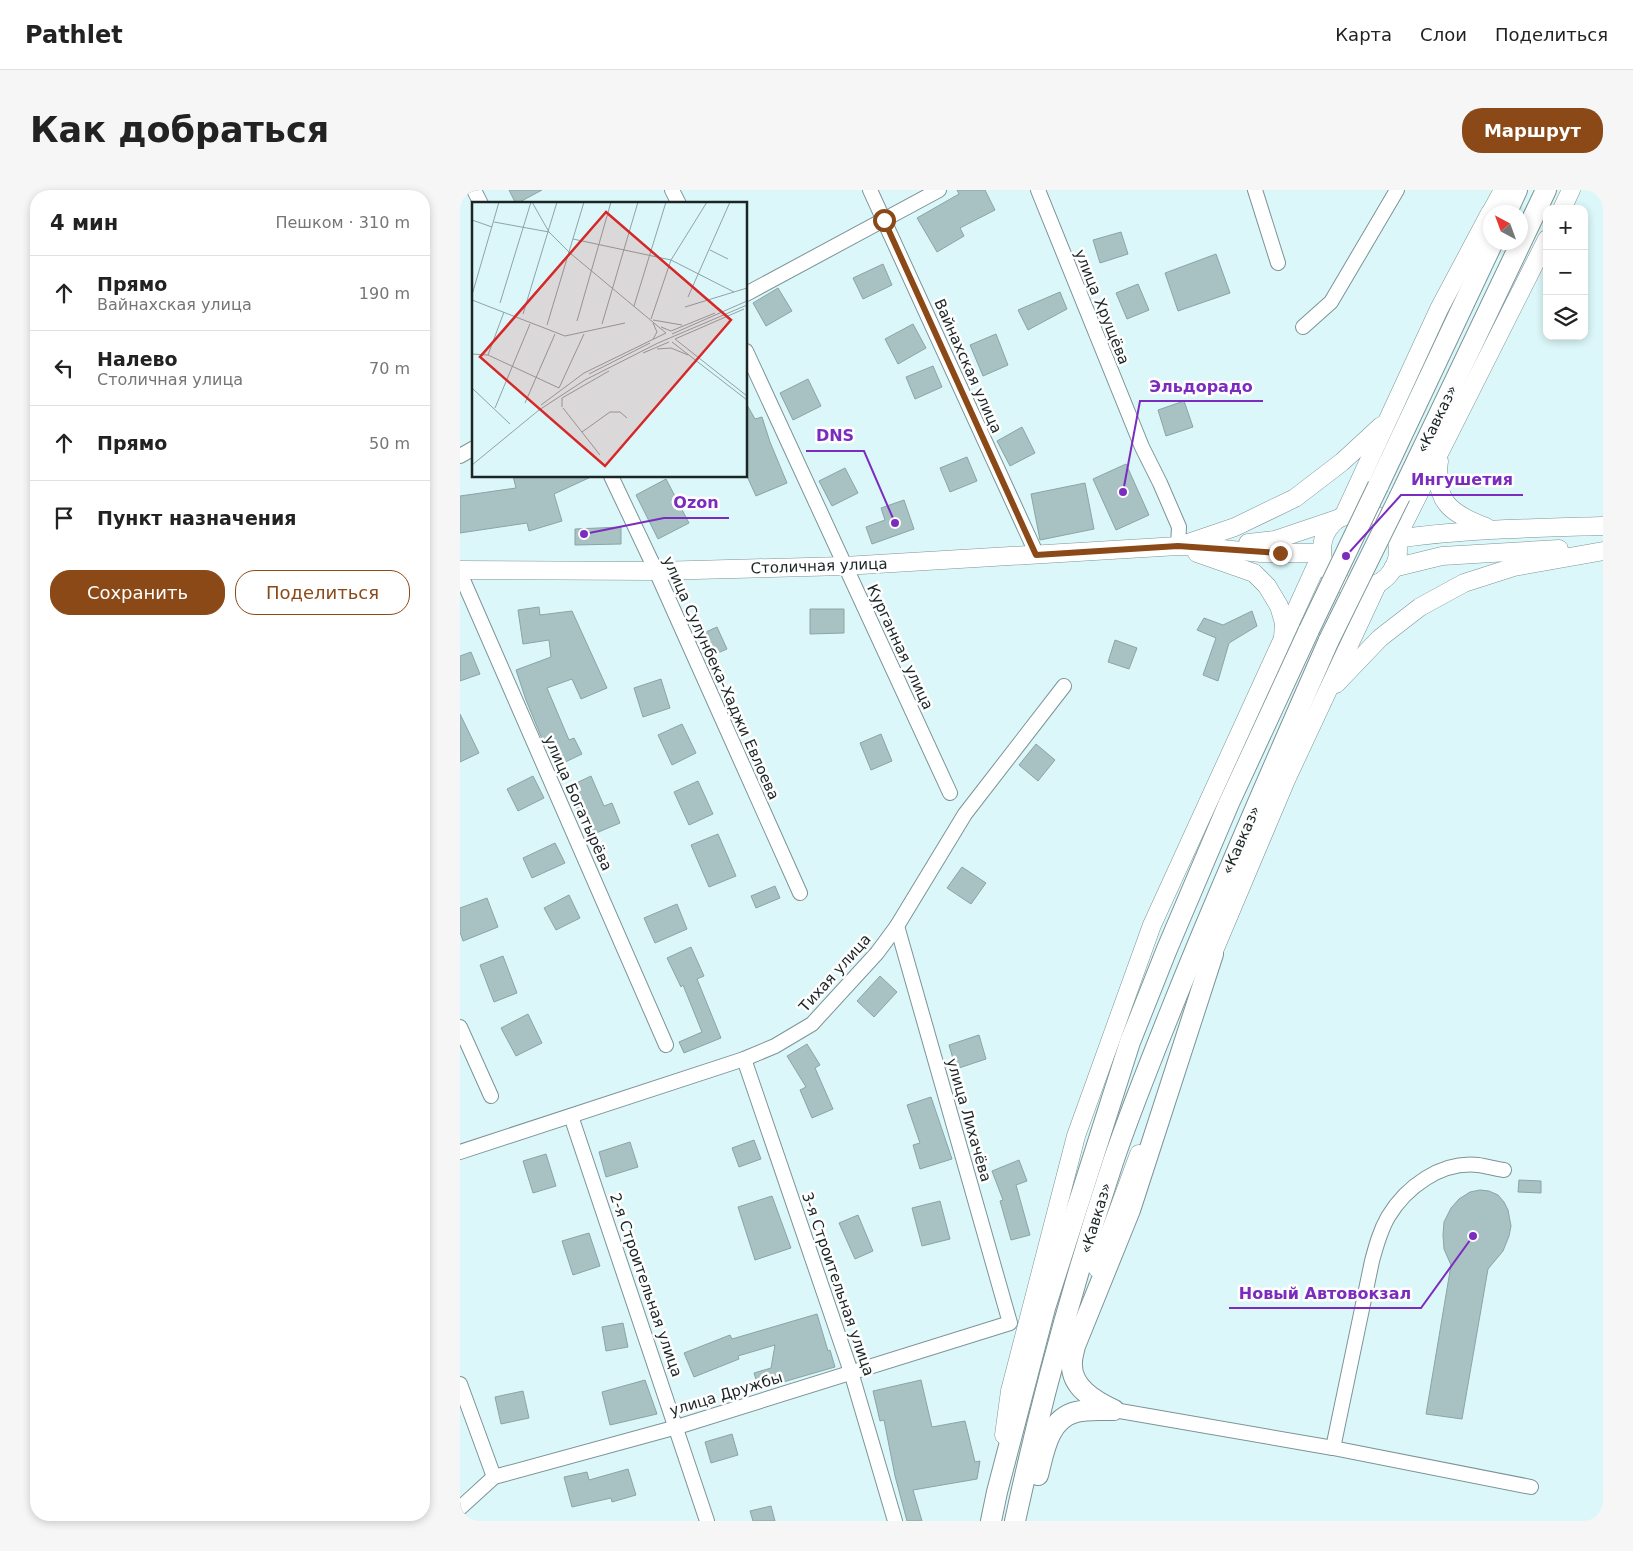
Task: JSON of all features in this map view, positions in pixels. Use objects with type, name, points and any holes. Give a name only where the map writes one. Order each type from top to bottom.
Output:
[{"type":"highway","points":[[1510,205],[1517,190]]},
{"type":"highway","name":"«Кавказ»","points":[[1015,1521],[1042,1400],[1068,1309],[1114,1161],[1160,1038],[1220,889],[1329,640],[1546,190]]},
{"type":"highway","name":"«Кавказ»","points":[[991,1521],[996,1492],[1045,1308],[1130,1042],[1229,803],[1489,250]]},
{"type":"highway","points":[[1114,1410],[1087,1395],[1080,1386],[1074,1375],[1072,1363],[1075,1346],[1130,1210],[1212,954]]},
{"type":"highway","points":[[1026,1521],[1047,1440],[1054,1428],[1063,1418],[1075,1412],[1114,1410]]},
{"type":"main road","points":[[1495,205],[1503,190]]},
{"type":"main road","points":[[1564,205],[1572,190]]},
{"type":"main road","points":[[996,1492],[1010,1391],[1076,1136],[1152,925],[1283,642],[1322,553],[1327,532],[1336,521],[1343,517],[1439,309],[1483,228]]},
{"type":"main road","points":[[1396,539],[1543,248]]},
{"type":"main road","points":[[1178,546],[1235,527],[1296,498],[1342,462],[1389,419]]},
{"type":"main road","points":[[1441,451],[1437,478],[1442,496],[1451,509],[1466,520],[1491,529]]},
{"type":"main road","points":[[1203,547],[1275,540],[1356,512],[1371,514],[1384,521],[1396,539],[1398,554],[1389,574],[1378,583],[1364,588],[1349,586],[1336,579],[1326,567],[1322,553]]},
{"type":"main road","points":[[1396,539],[1491,529],[1603,526]]},
{"type":"main road","points":[[1178,546],[1261,553],[1322,553]]},
{"type":"main road","points":[[1178,546],[1254,573],[1267,586],[1278,606],[1284,623],[1283,642]]},
{"type":"main road","name":"Столичная улица","points":[[460,571],[656,571],[844,566],[1178,546]]},
{"type":"main road","points":[[1393,568],[1442,556],[1603,546]]},
{"type":"main road","points":[[1322,700],[1380,638],[1420,607],[1464,583],[1514,567],[1603,551]]},
{"type":"main road","points":[[1042,1400],[1092,1280],[1212,954],[1286,780],[1378,583]]},
{"type":"street","points":[[474,190],[480,202]]},
{"type":"street","points":[[672,190],[678,202]]},
{"type":"street","name":"Вайнахская улица","points":[[870,190],[1036,555]]},
{"type":"street","points":[[748,293],[939,190]]},
{"type":"street","name":"улица Хрущёва","points":[[1038,190],[1142,447],[1179,527],[1178,546]]},
{"type":"street","points":[[1255,190],[1278,263]]},
{"type":"street","points":[[1303,327],[1331,302],[1397,190]]},
{"type":"street","name":"Курганная улица","points":[[748,355],[950,793]]},
{"type":"street","points":[[460,456],[472,449]]},
{"type":"street","name":"улица Сулунбека-Хаджи Евлоева","points":[[612,478],[656,571],[800,893]]},
{"type":"street","name":"улица Богатырёва","points":[[460,571],[666,1045]]},
{"type":"street","name":"Тихая улица","points":[[460,1152],[744,1059],[775,1046],[812,1024],[877,954],[897,926],[964,814],[1064,686]]},
{"type":"street","name":"улица Лихачёва","points":[[897,926],[1010,1323]]},
{"type":"street","points":[[460,1027],[490,1096]]},
{"type":"street","name":"3-я Строительная улица","points":[[744,1059],[851,1372],[895,1521]]},
{"type":"street","name":"2-я Строительная улица","points":[[571,1116],[707,1521]]},
{"type":"street","points":[[1333,1448],[1372,1261],[1379,1237],[1388,1218],[1402,1197],[1438,1171],[1459,1165],[1477,1165],[1504,1170]]},
{"type":"street","name":"улица Дружбы","points":[[460,1508],[494,1477],[677,1427],[1010,1323]]},
{"type":"street","points":[[460,1384],[494,1477]]},
{"type":"street","points":[[1114,1410],[1333,1448],[1531,1487]]},
{"type":"building","points":[[509,190],[542,190],[520,202],[515,202]]},
{"type":"building","points":[[957,190],[985,190],[995,210],[960,228],[964,236],[937,252],[917,218],[959,194]]},
{"type":"building","points":[[1121,232],[1128,254],[1100,263],[1093,240]]},
{"type":"building","points":[[1216,254],[1230,293],[1178,311],[1165,273]]},
{"type":"building","points":[[883,264],[892,285],[863,299],[853,278]]},
{"type":"building","points":[[1138,284],[1149,310],[1127,319],[1116,293]]},
{"type":"building","points":[[778,288],[792,311],[766,326],[753,303]]},
{"type":"building","points":[[1060,292],[1067,309],[1028,330],[1018,310]]},
{"type":"building","points":[[913,324],[926,348],[898,364],[885,339]]},
{"type":"building","points":[[996,334],[1008,365],[983,376],[970,345]]},
{"type":"building","points":[[933,366],[942,387],[915,399],[906,377]]},
{"type":"building","points":[[808,379],[821,406],[793,420],[780,393]]},
{"type":"building","points":[[1184,401],[1193,427],[1166,436],[1158,410]]},
{"type":"building","points":[[748,407],[755,419],[762,417],[787,483],[756,496],[748,478]]},
{"type":"building","points":[[1022,427],[1035,453],[1010,466],[997,441]]},
{"type":"building","points":[[967,457],[977,481],[950,492],[940,468]]},
{"type":"building","points":[[1126,464],[1149,515],[1116,530],[1093,479]]},
{"type":"building","points":[[845,468],[858,493],[832,506],[819,481]]},
{"type":"building","points":[[514,478],[589,478],[554,494],[562,521],[529,531],[527,523],[460,533],[460,496],[516,488]]},
{"type":"building","points":[[666,479],[689,523],[658,539],[636,495]]},
{"type":"building","points":[[1085,483],[1094,529],[1040,540],[1031,494]]},
{"type":"building","points":[[904,500],[914,529],[872,544],[866,527],[885,520],[881,508]]},
{"type":"building","points":[[621,527],[621,544],[575,545],[575,529]]},
{"type":"building","points":[[539,607],[540,615],[572,611],[607,688],[581,699],[572,679],[547,688],[569,740],[574,738],[582,754],[559,765],[549,744],[545,746],[516,670],[551,657],[549,640],[523,644],[518,610]]},
{"type":"building","points":[[810,609],[844,609],[844,633],[810,634]]},
{"type":"building","points":[[1252,611],[1257,626],[1229,643],[1218,681],[1203,675],[1216,638],[1197,630],[1204,618],[1223,625]]},
{"type":"building","points":[[717,627],[727,649],[706,658],[697,636]]},
{"type":"building","points":[[1115,640],[1137,648],[1129,669],[1108,662]]},
{"type":"building","points":[[471,652],[480,674],[460,681],[460,656]]},
{"type":"building","points":[[661,679],[670,708],[643,717],[634,688]]},
{"type":"building","points":[[460,714],[479,753],[460,762]]},
{"type":"building","points":[[682,724],[696,753],[672,765],[658,735]]},
{"type":"building","points":[[881,734],[892,761],[871,770],[860,743]]},
{"type":"building","points":[[1036,744],[1055,760],[1038,781],[1019,765]]},
{"type":"building","points":[[533,776],[544,798],[518,811],[507,789]]},
{"type":"building","points":[[591,776],[604,806],[612,803],[620,823],[589,836],[568,787]]},
{"type":"building","points":[[698,781],[713,814],[689,825],[674,792]]},
{"type":"building","points":[[718,834],[736,876],[709,887],[691,845]]},
{"type":"building","points":[[555,843],[565,863],[532,878],[523,858]]},
{"type":"building","points":[[962,867],[986,883],[971,904],[947,888]]},
{"type":"building","points":[[775,886],[780,898],[756,908],[751,896]]},
{"type":"building","points":[[569,895],[580,918],[556,930],[544,908]]},
{"type":"building","points":[[487,898],[498,927],[463,941],[460,932],[460,908]]},
{"type":"building","points":[[677,904],[687,929],[655,943],[644,918]]},
{"type":"building","points":[[691,947],[704,976],[697,979],[721,1038],[684,1053],[679,1042],[702,1032],[683,985],[681,987],[667,958]]},
{"type":"building","points":[[503,956],[517,993],[494,1002],[480,965]]},
{"type":"building","points":[[880,976],[897,992],[874,1017],[857,1001]]},
{"type":"building","points":[[528,1014],[542,1043],[516,1056],[501,1028]]},
{"type":"building","points":[[979,1035],[986,1059],[956,1069],[949,1045]]},
{"type":"building","points":[[807,1044],[820,1065],[815,1068],[833,1109],[812,1118],[800,1090],[806,1087],[787,1056]]},
{"type":"building","points":[[931,1097],[952,1159],[920,1169],[913,1145],[920,1143],[907,1105]]},
{"type":"building","points":[[754,1140],[761,1159],[739,1167],[732,1148]]},
{"type":"building","points":[[630,1142],[638,1167],[606,1177],[599,1152]]},
{"type":"building","points":[[546,1154],[556,1186],[533,1193],[523,1161]]},
{"type":"building","points":[[1019,1160],[1027,1181],[1016,1185],[1030,1235],[1011,1240],[1000,1201],[1003,1200],[992,1171]]},
{"type":"building","points":[[1519,1180],[1541,1181],[1541,1193],[1518,1192]]},
{"type":"building","points":[[1480,1190],[1498,1195],[1504,1202],[1508,1210],[1511,1226],[1509,1236],[1503,1251],[1488,1269],[1462,1419],[1426,1414],[1451,1265],[1444,1249],[1444,1222],[1451,1208],[1459,1199],[1470,1192]]},
{"type":"building","points":[[772,1196],[791,1248],[755,1260],[738,1207]]},
{"type":"building","points":[[940,1201],[950,1239],[922,1246],[912,1208]]},
{"type":"building","points":[[858,1215],[873,1251],[855,1259],[839,1223]]},
{"type":"building","points":[[589,1233],[600,1266],[573,1275],[562,1241]]},
{"type":"building","points":[[817,1314],[835,1367],[759,1389],[754,1373],[771,1368],[775,1345],[738,1356],[739,1359],[694,1377],[684,1353],[730,1335],[732,1339]]},
{"type":"building","points":[[623,1323],[628,1347],[606,1351],[602,1327]]},
{"type":"building","points":[[645,1380],[657,1414],[610,1425],[602,1392]]},
{"type":"building","points":[[921,1380],[932,1427],[965,1421],[975,1462],[980,1461],[977,1479],[913,1490],[922,1521],[907,1521],[895,1476],[884,1420],[880,1421],[873,1391]]},
{"type":"building","points":[[523,1391],[529,1418],[501,1424],[495,1397]]},
{"type":"building","points":[[732,1434],[738,1455],[711,1463],[705,1442]]},
{"type":"building","points":[[628,1469],[636,1495],[612,1502],[611,1498],[572,1507],[564,1477],[587,1472],[589,1480]]},
{"type":"building","points":[[771,1506],[775,1521],[753,1521],[750,1511]]},
{"type":"place","name":"Эльдорадо","points":[[1123,492]]},
{"type":"place","name":"DNS","points":[[895,523]]},
{"type":"place","name":"Ozon","points":[[584,534]]},
{"type":"place","name":"Ингушетия","points":[[1346,556]]},
{"type":"place","name":"Новый Автовокзал","points":[[1473,1236]]},
{"type":"route","points":[[884,220],[1036,555],[1178,546],[1280,553]]}]
